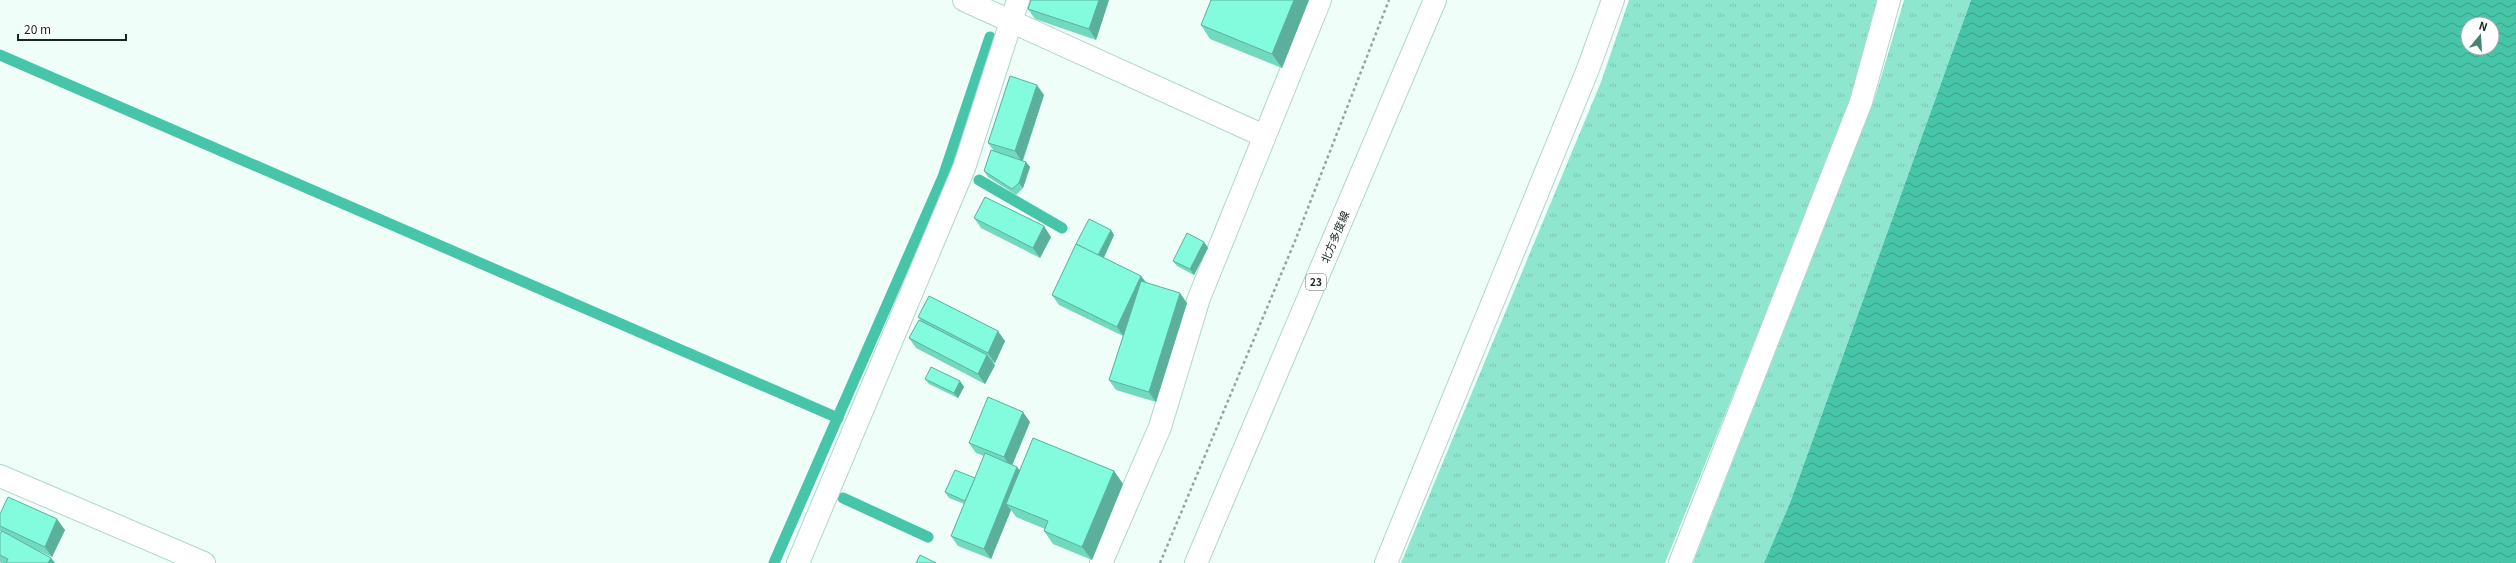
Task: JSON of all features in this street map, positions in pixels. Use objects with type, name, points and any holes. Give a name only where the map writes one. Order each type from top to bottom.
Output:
[{"type":"street","points":[[964,0],[1264,136]]},
{"type":"street","points":[[798,563],[964,168],[1013,21],[1018,0]]},
{"type":"street","points":[[1101,563],[1160,427],[1199,298],[1320,0]]},
{"type":"street","points":[[1386,563],[1588,69],[1613,0]]},
{"type":"street","points":[[1680,563],[1861,102],[1889,0]]},
{"type":"street","name":"北方多度線","points":[[1196,563],[1434,2]]},
{"type":"street","points":[[0,476],[204,563]]},
{"type":"path","points":[[1160,563],[1295,241],[1389,0]]},
{"type":"green space","points":[[1629,0],[1879,0],[1849,108],[1665,563],[1401,563],[1601,82]]},
{"type":"green space","points":[[1904,0],[1971,0],[1790,503],[1764,563],[1693,563],[1876,94]]},
{"type":"water","points":[[1971,0],[2516,0],[2516,563],[1764,563],[1790,503]]},
{"type":"building","points":[[1031,0],[1099,0],[1089,29],[1028,9]]},
{"type":"building","points":[[1211,0],[1294,0],[1272,54],[1201,25]]},
{"type":"building","points":[[1010,76],[1037,85],[1015,151],[988,143]]},
{"type":"building","points":[[991,150],[1026,162],[1019,183],[1012,189],[984,171]]},
{"type":"building","points":[[985,197],[1044,226],[1033,248],[974,218]]},
{"type":"building","points":[[1089,219],[1111,230],[1098,255],[1076,244]]},
{"type":"building","points":[[1187,233],[1204,242],[1190,269],[1173,261]]},
{"type":"building","points":[[1076,244],[1141,276],[1117,327],[1052,295]]},
{"type":"building","points":[[1141,281],[1180,293],[1149,392],[1109,380]]},
{"type":"building","points":[[929,296],[998,331],[988,353],[918,317]]},
{"type":"building","points":[[919,320],[987,355],[978,374],[909,338]]},
{"type":"building","points":[[931,367],[960,381],[954,393],[925,379]]},
{"type":"building","points":[[988,397],[1023,412],[1004,457],[969,443]]},
{"type":"building","points":[[1033,438],[1114,471],[1082,547],[1044,531],[1048,521],[1006,504]]},
{"type":"building","points":[[985,453],[1017,467],[984,549],[951,536]]},
{"type":"building","points":[[955,470],[975,478],[965,501],[945,492]]},
{"type":"building","points":[[8,497],[57,519],[45,547],[0,526],[0,514]]},
{"type":"building","points":[[2,531],[51,558],[48,563],[6,563],[8,559],[0,555],[0,534]]},
{"type":"building","points":[[920,555],[936,563],[916,563]]},
{"type":"waterway","points":[[774,563],[943,177],[990,37]]},
{"type":"waterway","points":[[0,55],[838,418]]},
{"type":"waterway","points":[[979,180],[1062,228]]},
{"type":"waterway","points":[[843,498],[928,537]]}]
